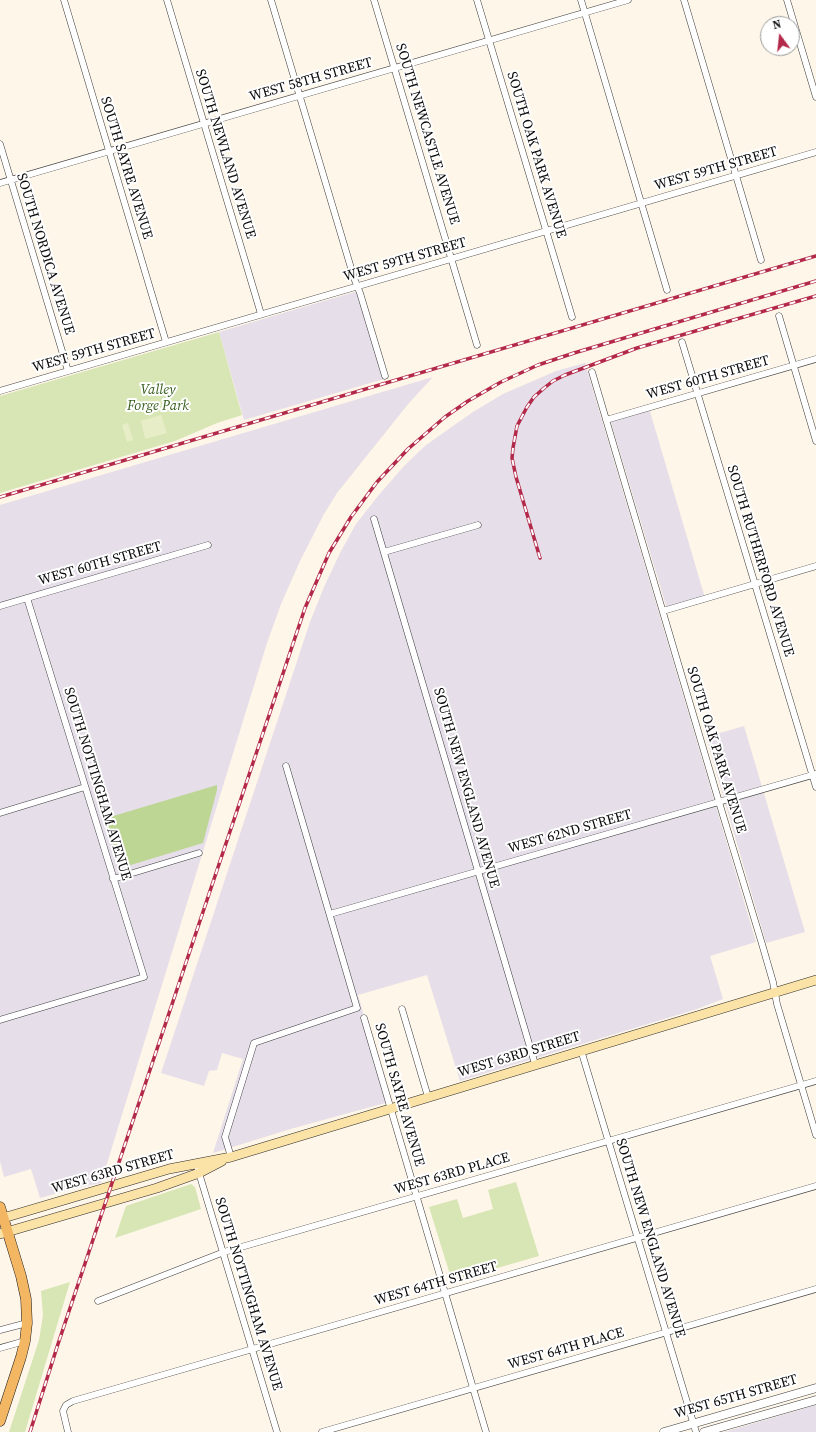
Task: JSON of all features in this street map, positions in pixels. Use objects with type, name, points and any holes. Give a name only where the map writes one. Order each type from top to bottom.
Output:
[{"type":"main road","name":"WEST 63RD STREET","points":[[2,1219],[169,1169],[231,1157],[816,980]]},
{"type":"main road","name":"WEST 63RD STREET","points":[[4,1232],[157,1188],[199,1173],[231,1157]]},
{"type":"main road","points":[[0,1207],[4,1232],[22,1276],[26,1299],[27,1322],[25,1341],[0,1421]]},
{"type":"main road","points":[[0,1401],[15,1374]]},
{"type":"street","name":"SOUTH SAYRE AVENUE","points":[[64,0],[166,342]]},
{"type":"street","name":"SOUTH NEWLAND AVENUE","points":[[167,0],[261,314]]},
{"type":"street","points":[[271,0],[385,376]]},
{"type":"street","name":"SOUTH NEWCASTLE AVENUE","points":[[374,0],[478,345]]},
{"type":"street","name":"SOUTH OAK PARK AVENUE","points":[[477,0],[572,317]]},
{"type":"street","points":[[581,0],[667,290]]},
{"type":"street","name":"WEST 58TH STREET","points":[[0,183],[628,0]]},
{"type":"street","points":[[684,0],[761,260]]},
{"type":"street","points":[[787,0],[816,97]]},
{"type":"street","name":"SOUTH NORDICA AVENUE","points":[[0,144],[68,371]]},
{"type":"street","name":"WEST 59TH STREET","points":[[0,391],[816,152]]},
{"type":"street","points":[[779,316],[816,441]]},
{"type":"street","name":"SOUTH RUTHERFORD AVENUE","points":[[682,342],[754,584],[814,774],[816,787]]},
{"type":"street","name":"WEST 60TH STREET","points":[[606,420],[816,359]]},
{"type":"street","name":"SOUTH OAK PARK AVENUE","points":[[592,372],[762,944],[777,1004],[816,1135]]},
{"type":"street","name":"SOUTH NEW ENGLAND AVENUE","points":[[374,519],[535,1064]]},
{"type":"street","points":[[384,552],[478,525]]},
{"type":"street","name":"WEST 60TH STREET","points":[[0,606],[208,545]]},
{"type":"street","points":[[663,611],[816,566]]},
{"type":"street","name":"SOUTH NOTTINGHAM AVENUE","points":[[0,1020],[144,977],[27,598]]},
{"type":"street","points":[[231,1157],[225,1137],[254,1043],[357,1008],[286,766]]},
{"type":"street","name":"WEST 62ND STREET","points":[[330,914],[814,774]]},
{"type":"street","points":[[0,813],[85,787]]},
{"type":"street","points":[[114,879],[199,854]]},
{"type":"street","points":[[402,1009],[428,1097]]},
{"type":"street","name":"SOUTH SAYRE AVENUE","points":[[364,1018],[486,1432]]},
{"type":"street","name":"SOUTH NEW ENGLAND AVENUE","points":[[581,1050],[696,1432]]},
{"type":"street","name":"WEST 63RD PLACE","points":[[98,1301],[224,1252],[816,1081]]},
{"type":"street","name":"SOUTH NOTTINGHAM AVENUE","points":[[196,1163],[277,1432]]},
{"type":"street","name":"WEST 64TH STREET","points":[[68,1432],[63,1415],[64,1408],[73,1401],[816,1186]]},
{"type":"street","name":"WEST 64TH PLACE","points":[[322,1432],[816,1289]]},
{"type":"street","points":[[0,1330],[27,1322]]},
{"type":"street","points":[[0,1348],[25,1341]]},
{"type":"street","name":"WEST 65TH STREET","points":[[664,1432],[816,1388]]},
{"type":"street","name":"WEST 65TH STREET","points":[[704,1432],[816,1400]]},
{"type":"shaded area","points":[[358,291],[384,379],[244,420],[219,332]]},
{"type":"shaded area","points":[[585,363],[756,942],[710,956],[723,999],[697,1009],[460,1081],[427,975],[358,995],[389,1102],[294,1128],[213,1153],[243,1059],[222,1053],[217,1070],[209,1071],[204,1086],[161,1073],[310,622],[340,553],[356,524],[378,496],[404,466],[426,445],[473,412],[503,394],[556,371]]},
{"type":"shaded area","points":[[433,377],[409,403],[337,493],[324,514],[300,561],[281,604],[267,643],[101,1183],[40,1198],[31,1169],[4,1177],[0,1161],[0,505]]},
{"type":"shaded area","points":[[649,408],[705,598],[667,609],[610,419]]},
{"type":"shaded area","points":[[744,726],[805,932],[766,943],[706,737]]},
{"type":"shaded area","points":[[816,1405],[816,1432],[724,1432]]},
{"type":"green space","name":"Valley Forge Park","points":[[219,332],[242,415],[217,423],[175,441],[0,493],[0,396]]},
{"type":"green space","points":[[161,415],[167,433],[145,439],[141,421]]},
{"type":"green space","points":[[128,423],[133,440],[127,442],[122,425]]},
{"type":"green space","points":[[217,785],[203,843],[121,868],[119,867],[106,821],[110,817]]},
{"type":"green space","points":[[516,1182],[539,1256],[452,1281],[429,1207],[457,1199],[463,1218],[493,1209],[488,1190]]},
{"type":"green space","points":[[191,1184],[195,1187],[201,1209],[115,1238],[126,1206]]},
{"type":"green space","points":[[70,1282],[25,1432],[9,1432],[39,1340],[43,1315],[41,1291]]},
{"type":"railway","points":[[0,497],[816,256]]},
{"type":"railway","points":[[30,1432],[58,1344],[305,608],[329,553],[351,517],[377,482],[408,449],[445,417],[468,401],[501,382],[538,365],[574,353],[816,281]]},
{"type":"railway","points":[[540,558],[516,477],[512,458],[517,426],[534,397],[553,381],[565,375],[637,348],[816,296]]}]
